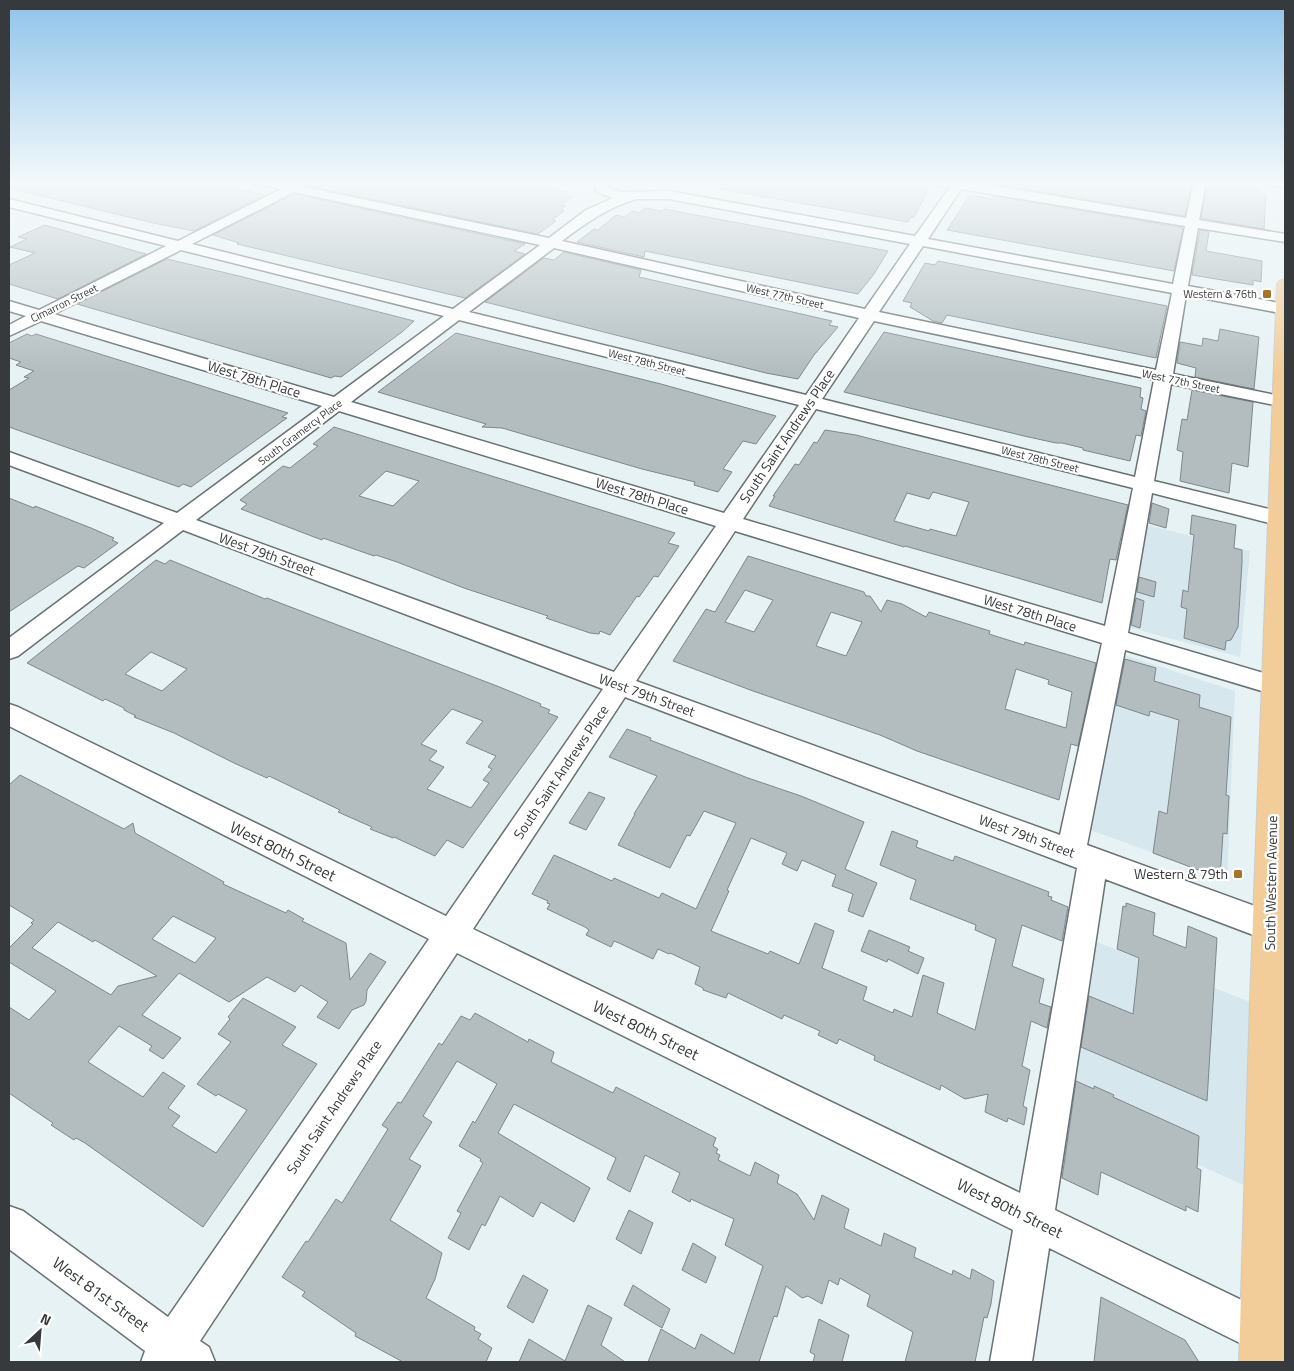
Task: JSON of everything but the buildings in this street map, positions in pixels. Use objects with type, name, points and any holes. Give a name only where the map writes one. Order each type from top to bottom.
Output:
[{"type":"main road","name":"South Western Avenue","points":[[1270,1346],[1276,1122],[1278,929],[1276,686],[1282,520],[1285,284]]},
{"type":"street","name":"West 78th Street","points":[[177,245],[1282,520]]},
{"type":"street","name":"South Gramercy Place","points":[[9,650],[549,245]]},
{"type":"street","name":"West 77th Street","points":[[561,245],[869,315],[1282,402]]},
{"type":"street","name":"South Saint Andrews Place","points":[[176,1357],[451,934],[917,245]]},
{"type":"street","points":[[935,245],[1285,309]]},
{"type":"street","points":[[1011,1362],[1034,1220],[1082,856],[1115,638],[1188,245]]},
{"type":"street","name":"Cimarron Street","points":[[9,331],[181,246]]},
{"type":"street","name":"West 78th Place","points":[[9,306],[1276,686]]},
{"type":"street","name":"West 79th Street","points":[[9,458],[1278,929]]},
{"type":"street","name":"West 80th Street","points":[[9,714],[451,934],[1034,1220],[1270,1346]]},
{"type":"street","name":"West 81st Street","points":[[9,1225],[176,1357]]},
{"type":"shaded area","points":[[1143,524],[1250,551],[1240,657],[1124,626]]},
{"type":"shaded area","points":[[1118,653],[1235,691],[1227,880],[1085,828]]},
{"type":"shaded area","points":[[1076,934],[1268,1009],[1264,1194],[1053,1100]]},
{"type":"place","name":"Western & 76th","points":[[1267,294]]},
{"type":"place","name":"Western & 79th","points":[[1238,874]]}]
